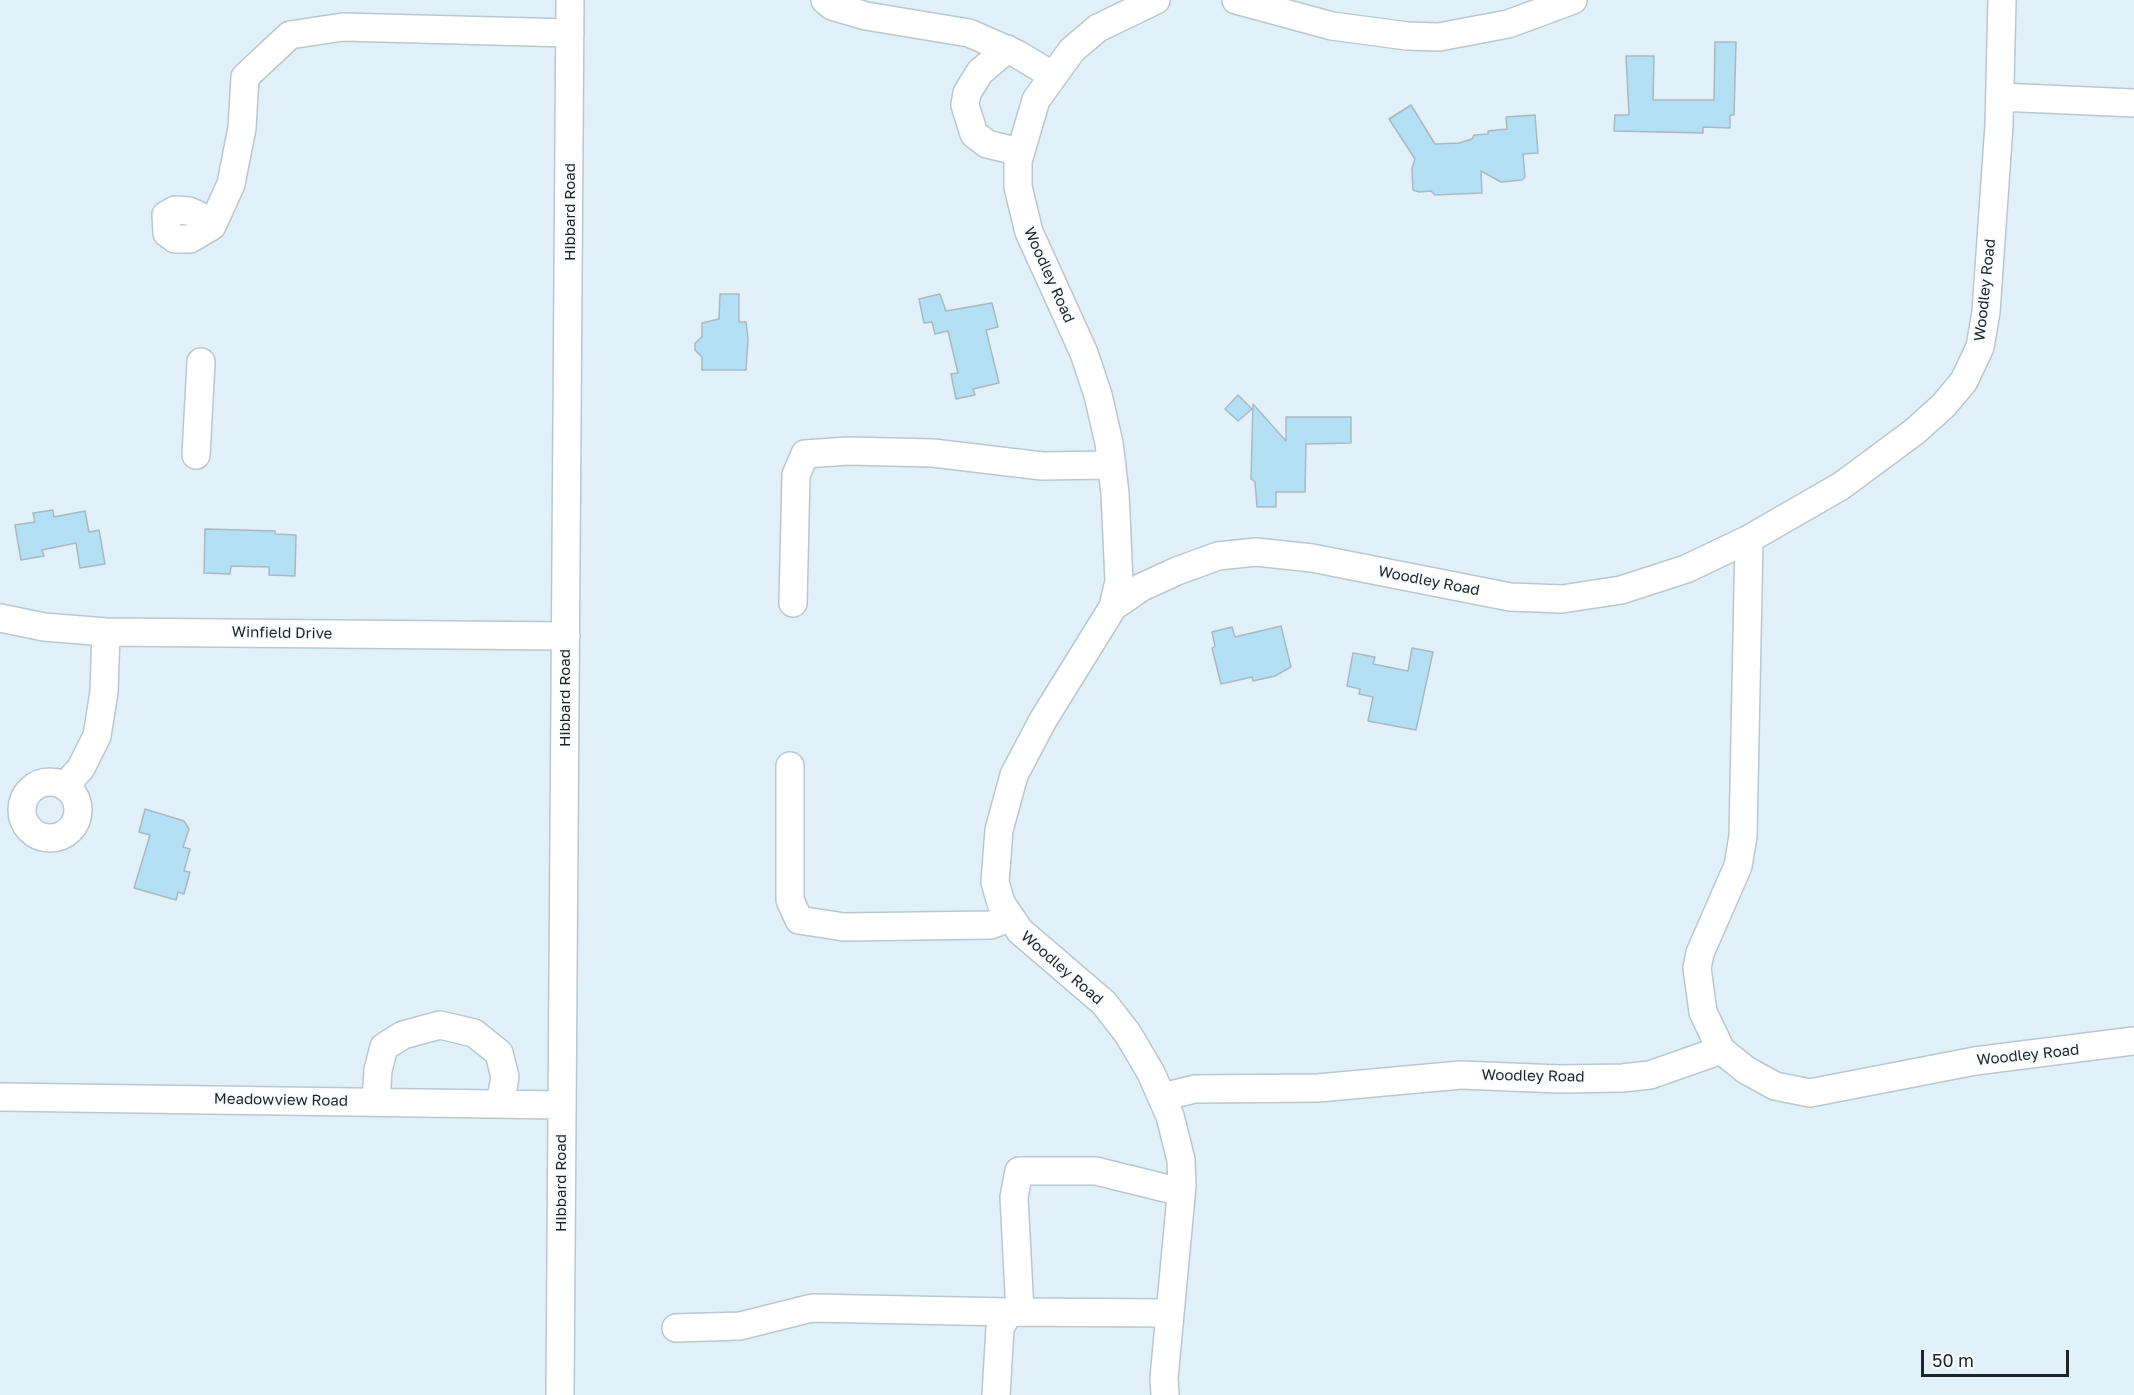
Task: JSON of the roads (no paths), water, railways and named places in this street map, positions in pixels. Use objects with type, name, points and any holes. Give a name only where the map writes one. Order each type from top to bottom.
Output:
[{"type":"street","name":"Hibbard Road","points":[[560,1395],[570,0]]},
{"type":"street","points":[[825,0],[832,6],[866,16],[969,33],[1007,49],[1052,75]]},
{"type":"street","name":"Woodley Road","points":[[1156,0],[1098,28],[1072,50],[1036,100],[1020,153],[1018,187],[1029,232],[1084,353],[1100,404],[1112,465],[1119,552],[1118,594],[1113,607],[1038,728],[1014,775],[1006,799],[995,859],[995,882],[1000,903],[1009,918],[1033,944],[1104,1003],[1128,1034],[1162,1097],[1181,1160],[1181,1192],[1165,1395]]},
{"type":"street","points":[[1236,0],[1332,26],[1407,36],[1439,37],[1508,24],[1573,0]]},
{"type":"street","name":"Woodley Road","points":[[1113,607],[1142,587],[1177,571],[1236,552],[1284,554],[1510,597],[1553,599],[1621,590],[1655,581],[1749,539],[1812,504],[1859,473],[1929,419],[1964,381],[1980,347],[1986,312],[2000,97],[2002,0]]},
{"type":"street","points":[[206,230],[212,226],[231,184],[242,129],[245,77],[290,35],[343,27],[570,33]]},
{"type":"street","points":[[1007,49],[980,72],[967,93],[964,105],[974,134],[987,144],[1020,153]]},
{"type":"street","points":[[2000,97],[2134,103]]},
{"type":"street","points":[[196,455],[201,362]]},
{"type":"street","points":[[793,603],[796,475],[805,454],[849,451],[933,453],[1042,466],[1112,465]]},
{"type":"street","name":"Woodley Road","points":[[1749,539],[1743,836],[1738,866],[1700,953],[1697,968],[1703,1012],[1721,1050],[1746,1070],[1775,1086],[1810,1093],[1975,1061],[2134,1041]]},
{"type":"street","name":"Winfield Drive","points":[[0,618],[44,627],[106,632],[566,636]]},
{"type":"street","points":[[65,786],[81,768],[97,736],[104,692],[106,632]]},
{"type":"street","points":[[790,766],[790,900],[798,920],[844,927],[991,925],[1009,918]]},
{"type":"street","points":[[376,1102],[378,1070],[384,1047],[403,1035],[440,1025],[474,1033],[499,1053],[505,1077],[500,1104]]},
{"type":"street","name":"Woodley Road","points":[[1162,1097],[1195,1089],[1318,1089],[1473,1074],[1559,1079],[1632,1077],[1650,1075],[1721,1050]]},
{"type":"street","name":"Meadowview Road","points":[[0,1097],[562,1105]]},
{"type":"street","points":[[996,1395],[1000,1328],[1015,1312],[1014,1197],[1019,1171],[1096,1171],[1181,1192]]},
{"type":"street","points":[[676,1328],[740,1326],[813,1308],[1170,1313]]}]
